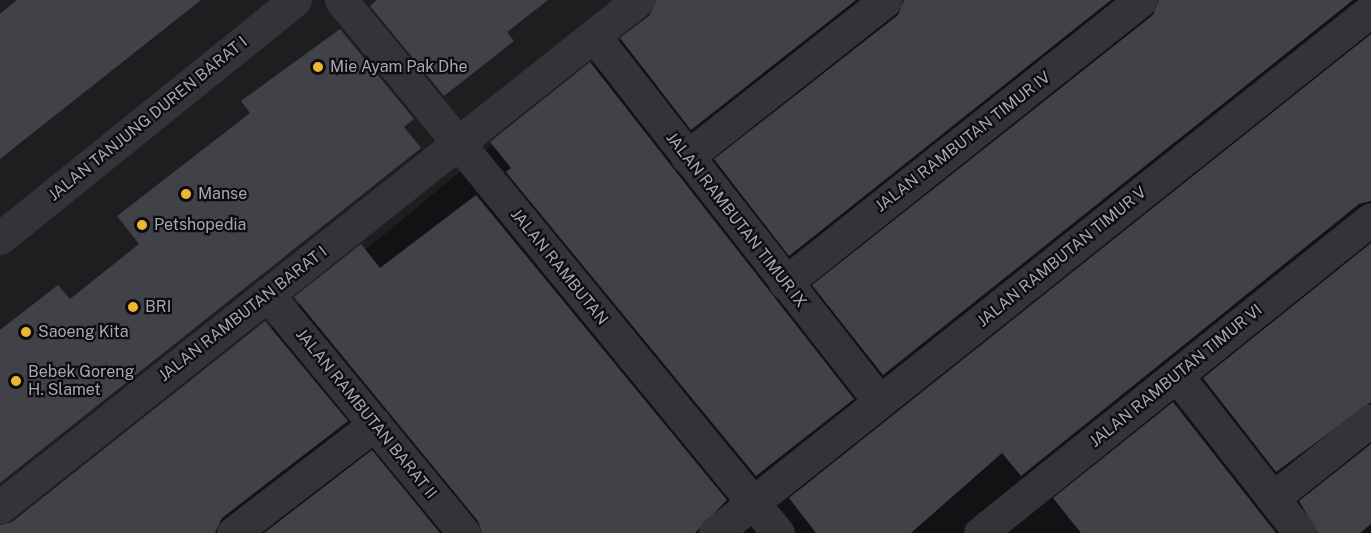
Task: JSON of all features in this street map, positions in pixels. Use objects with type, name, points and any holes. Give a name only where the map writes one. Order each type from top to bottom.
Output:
[{"type":"street","name":"JALAN TANJUNG DUREN BARAT I","points":[[0,238],[296,0]]},
{"type":"street","name":"JALAN RAMBUTAN","points":[[341,0],[778,533]]},
{"type":"street","name":"JALAN RAMBUTAN BARAT I","points":[[0,507],[638,0]]},
{"type":"street","points":[[687,157],[886,0]]},
{"type":"street","name":"JALAN RAMBUTAN TIMUR IV","points":[[785,283],[1142,0]]},
{"type":"street","name":"JALAN RAMBUTAN TIMUR V","points":[[715,533],[1371,10]]},
{"type":"street","name":"JALAN RAMBUTAN TIMUR IX","points":[[594,36],[880,402]]},
{"type":"street","name":"JALAN RAMBUTAN TIMUR VI","points":[[1002,526],[1177,376],[1371,219]]},
{"type":"street","name":"JALAN RAMBUTAN BARAT II","points":[[267,294],[464,533]]},
{"type":"street","points":[[1177,376],[1300,533]]},
{"type":"street","points":[[1273,498],[1371,420]]},
{"type":"street","points":[[233,533],[375,424]]},
{"type":"shaded area","points":[[0,0],[668,0],[23,533],[0,533]]},
{"type":"building","points":[[17,0],[201,0],[0,159],[0,14]]},
{"type":"building","points":[[377,0],[548,0],[507,32],[514,41],[444,96],[370,6]]},
{"type":"building","points":[[656,0],[856,0],[691,130],[620,38],[650,15]]},
{"type":"building","points":[[904,0],[1111,0],[789,256],[714,159],[898,15]]},
{"type":"building","points":[[1159,0],[1353,0],[883,375],[812,285],[1153,15]]},
{"type":"building","points":[[340,29],[414,119],[404,127],[421,148],[0,483],[0,330],[58,285],[70,299],[139,244],[117,216],[250,113],[241,101]]},
{"type":"building","points":[[1371,34],[1371,201],[1359,204],[1021,476],[1002,453],[911,533],[816,533],[789,498]]},
{"type":"building","points":[[590,62],[854,399],[756,476],[506,172],[511,168],[490,142]]},
{"type":"building","points":[[476,195],[727,500],[695,533],[482,533],[478,521],[294,297],[361,244],[380,268]]},
{"type":"building","points":[[1371,243],[1371,402],[1276,472],[1203,378]]},
{"type":"building","points":[[265,321],[348,421],[222,518],[215,533],[0,533],[0,525],[12,522]]},
{"type":"building","points":[[1173,402],[1276,533],[1081,533],[1053,498]]},
{"type":"building","points":[[1371,444],[1371,524],[1360,533],[1318,533],[1299,501]]},
{"type":"building","points":[[372,450],[440,533],[264,533]]},
{"type":"place","name":"Mie Ayam Pak Dhe","points":[[318,67]]},
{"type":"place","name":"Manse","points":[[186,194]]},
{"type":"place","name":"Petshopedia","points":[[142,225]]},
{"type":"place","name":"BRI","points":[[133,307]]},
{"type":"place","name":"Saoeng Kita","points":[[26,332]]},
{"type":"place","name":"Bebek Goreng H. Slamet","points":[[16,381]]}]
